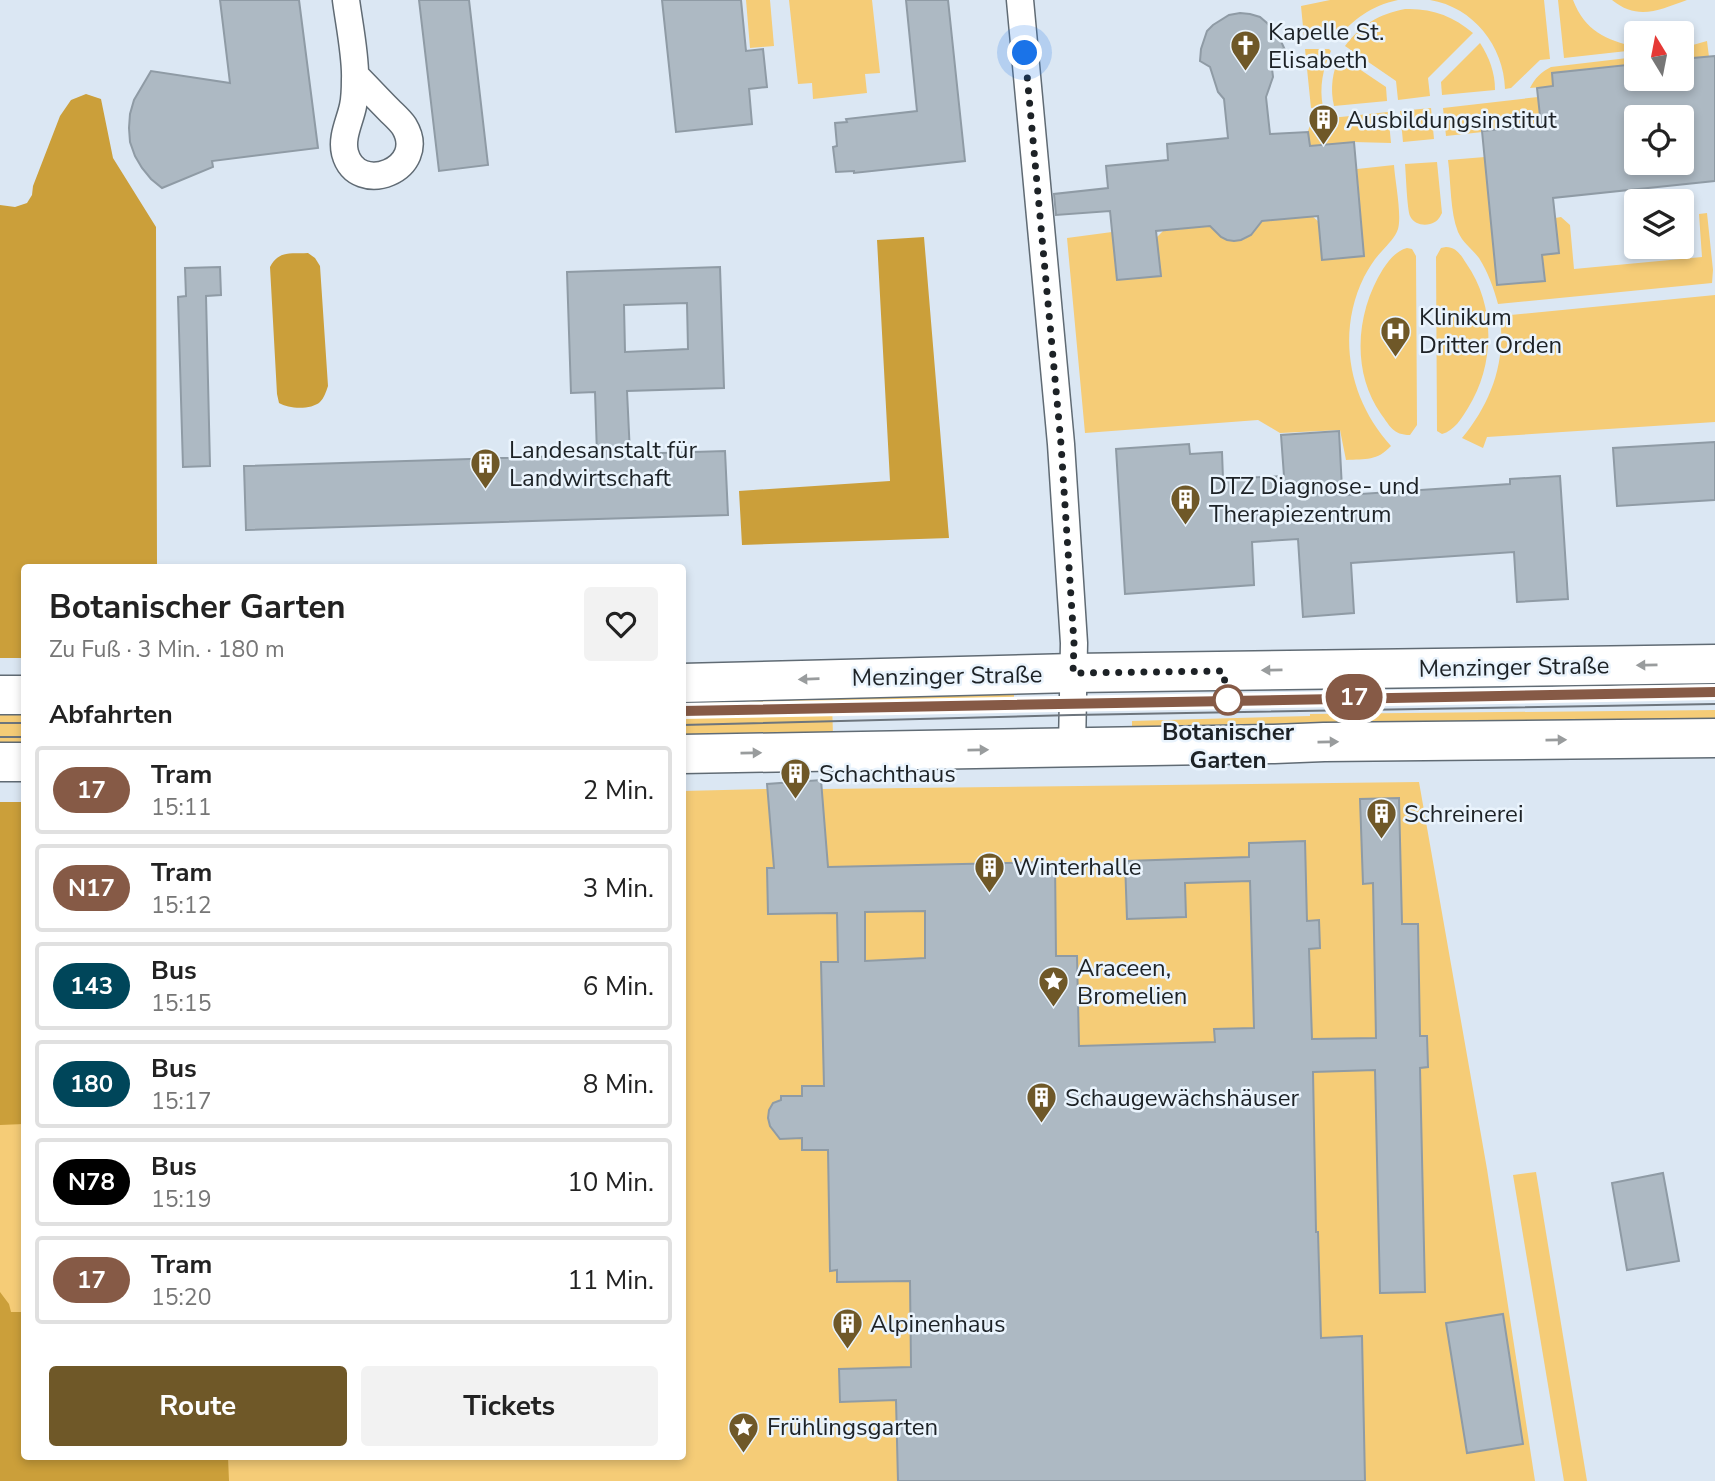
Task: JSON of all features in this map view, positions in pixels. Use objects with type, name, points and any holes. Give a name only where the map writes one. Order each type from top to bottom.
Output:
[{"type":"main road","name":"Menzinger Straße","points":[[686,683],[1073,673],[1715,664]]},
{"type":"main road","points":[[0,695],[21,695]]},
{"type":"main road","points":[[686,754],[1715,738]]},
{"type":"main road","points":[[0,762],[21,762]]},
{"type":"street","points":[[346,0],[356,76]]},
{"type":"street","points":[[1020,0],[1061,444],[1074,643],[1072,748]]},
{"type":"shaded area","points":[[746,0],[770,0],[774,46],[750,48]]},
{"type":"shaded area","points":[[789,0],[872,0],[880,73],[865,74],[867,93],[813,99],[812,83],[798,84]]},
{"type":"shaded area","points":[[1330,0],[1398,0],[1363,14],[1336,40],[1319,36],[1304,37],[1301,6]]},
{"type":"shaded area","points":[[1430,0],[1544,0],[1550,59],[1540,60],[1511,88],[1505,89],[1499,58],[1483,31],[1460,11]]},
{"type":"shaded area","points":[[1558,0],[1573,0],[1590,27],[1624,44],[1624,51],[1564,58]]},
{"type":"shaded area","points":[[1612,0],[1687,0],[1658,10],[1640,12]]},
{"type":"shaded area","points":[[1405,9],[1442,14],[1473,33],[1428,78],[1430,96],[1398,100],[1396,81],[1345,46],[1357,32],[1371,22]]},
{"type":"shaded area","points":[[1707,41],[1709,57],[1694,58],[1694,45]]},
{"type":"shaded area","points":[[1480,43],[1491,65],[1495,90],[1442,95],[1441,82]]},
{"type":"shaded area","points":[[1305,49],[1331,51],[1322,78],[1323,107],[1311,108]]},
{"type":"shaded area","points":[[1340,56],[1386,87],[1387,101],[1334,106],[1332,81]]},
{"type":"shaded area","points":[[1624,58],[1624,65],[1565,71],[1566,85],[1530,88],[1544,71],[1551,67]]},
{"type":"shaded area","points":[[86,94],[101,99],[113,158],[156,227],[157,564],[21,564],[21,658],[0,658],[0,205],[15,207],[27,203],[60,116],[71,100]]},
{"type":"shaded area","points":[[1538,97],[1539,103],[1555,124],[1446,136],[1443,108]]},
{"type":"shaded area","points":[[1431,108],[1434,139],[1403,142],[1400,111]]},
{"type":"shaded area","points":[[1388,112],[1391,143],[1354,142],[1310,146],[1308,131],[1312,120]]},
{"type":"shaded area","points":[[1485,157],[1498,285],[1545,281],[1542,255],[1559,253],[1555,218],[1561,217],[1570,225],[1574,269],[1702,257],[1699,214],[1707,213],[1712,283],[1498,304],[1482,263],[1458,232],[1453,215],[1448,160]]},
{"type":"shaded area","points":[[1437,162],[1442,213],[1434,222],[1419,224],[1412,219],[1409,212],[1405,164]]},
{"type":"shaded area","points":[[1394,165],[1399,207],[1398,229],[1364,277],[1350,321],[1349,343],[1351,366],[1357,387],[1365,408],[1391,446],[1386,451],[1371,458],[1346,460],[1340,430],[1280,433],[1258,420],[1085,433],[1067,238],[1112,232],[1117,280],[1160,276],[1157,237],[1163,231],[1213,226],[1224,238],[1238,241],[1250,235],[1258,222],[1312,216],[1319,222],[1323,260],[1364,256],[1357,169]]},
{"type":"shaded area","points":[[924,237],[949,538],[742,545],[739,491],[890,481],[877,240]]},
{"type":"shaded area","points":[[1407,248],[1412,249],[1416,256],[1417,425],[1410,435],[1392,429],[1381,414],[1371,397],[1361,361],[1363,322],[1374,286],[1390,259]]},
{"type":"shaded area","points":[[1441,248],[1453,248],[1460,254],[1476,280],[1483,297],[1488,335],[1487,354],[1477,391],[1457,424],[1442,434],[1437,431],[1436,257]]},
{"type":"shaded area","points":[[308,253],[320,266],[328,386],[323,399],[316,405],[294,407],[279,403],[277,394],[270,267],[281,255]]},
{"type":"shaded area","points":[[1715,295],[1715,422],[1487,437],[1483,448],[1462,438],[1481,411],[1494,381],[1501,350],[1500,316]]},
{"type":"shaded area","points":[[1014,689],[1014,698],[832,701],[833,736],[686,739],[686,698]]},
{"type":"shaded area","points":[[1715,710],[1715,719],[1198,725],[1132,731],[1132,721],[1310,714]]},
{"type":"shaded area","points":[[0,712],[21,712],[21,748],[0,748]]},
{"type":"shaded area","points":[[821,780],[822,789],[1419,782],[1487,1169],[1535,1481],[0,1481],[0,802],[21,802],[21,1460],[686,1460],[686,791],[767,789],[767,784]]},
{"type":"shaded area","points":[[0,802],[21,802],[21,1124],[0,1125]]},
{"type":"shaded area","points":[[1536,1172],[1587,1481],[1564,1481],[1513,1175]]},
{"type":"shaded area","points":[[0,1292],[9,1304],[11,1312],[21,1312],[21,1460],[228,1460],[229,1481],[0,1481]]},
{"type":"building","points":[[220,0],[299,0],[318,148],[212,161],[213,167],[162,188],[142,168],[130,142],[130,114],[134,100],[151,71],[230,83]]},
{"type":"building","points":[[419,0],[469,0],[488,165],[439,171]]},
{"type":"building","points":[[662,0],[741,0],[746,51],[763,49],[767,87],[749,89],[752,124],[676,132]]},
{"type":"building","points":[[906,0],[948,0],[965,161],[854,173],[836,172],[833,147],[837,146],[835,123],[847,122],[846,119],[917,111]]},
{"type":"building","name":"Ausbildungsinstitut","points":[[1240,13],[1260,17],[1279,37],[1285,50],[1271,60],[1273,77],[1266,97],[1270,134],[1308,132],[1310,146],[1354,142],[1364,256],[1322,260],[1318,216],[1262,221],[1251,235],[1234,241],[1221,237],[1210,226],[1156,231],[1161,276],[1117,280],[1110,211],[1056,215],[1054,194],[1108,188],[1106,166],[1168,160],[1167,144],[1228,138],[1224,99],[1218,92],[1210,67],[1200,61],[1201,49],[1207,31],[1213,25],[1229,15]]},
{"type":"building","points":[[1715,56],[1715,181],[1553,198],[1559,253],[1542,255],[1545,281],[1497,285],[1482,131],[1541,125],[1537,88],[1553,86],[1552,73],[1624,65],[1624,91],[1694,91],[1694,58]]},
{"type":"building","points":[[220,267],[221,295],[206,296],[210,466],[183,467],[178,297],[186,296],[185,268]]},
{"type":"building","name":"Landesanstalt für Landwirtschaft","points":[[720,267],[724,388],[627,391],[630,454],[725,451],[728,515],[246,530],[244,466],[597,455],[595,392],[571,393],[567,272]],"holes":[[[687,303],[688,349],[625,352],[624,305]]]},
{"type":"building","points":[[1339,431],[1342,489],[1346,489],[1346,495],[1510,484],[1510,479],[1560,476],[1568,599],[1517,602],[1514,552],[1351,563],[1354,613],[1303,617],[1298,539],[1252,542],[1254,585],[1125,594],[1116,449],[1189,444],[1190,454],[1222,452],[1223,479],[1284,476],[1281,435]]},
{"type":"building","points":[[1715,442],[1715,500],[1617,506],[1613,448]]},
{"type":"building","points":[[821,780],[828,867],[1055,862],[1056,956],[1077,956],[1079,1046],[1215,1042],[1214,1029],[1254,1028],[1250,881],[1185,883],[1186,917],[1127,919],[1125,861],[1249,857],[1249,843],[1305,841],[1307,921],[1319,920],[1320,948],[1309,949],[1312,1039],[1376,1038],[1373,883],[1363,884],[1360,799],[1399,798],[1402,924],[1418,924],[1420,1036],[1427,1036],[1428,1067],[1420,1068],[1425,1292],[1380,1293],[1375,1070],[1313,1072],[1321,1338],[1362,1336],[1365,1481],[898,1481],[896,1400],[840,1402],[839,1369],[911,1367],[910,1281],[837,1282],[837,1270],[830,1271],[828,1150],[802,1150],[802,1138],[780,1139],[770,1126],[768,1118],[773,1103],[781,1100],[781,1096],[802,1096],[802,1086],[824,1086],[821,962],[838,962],[837,913],[768,914],[767,868],[774,868],[767,784]],"holes":[[[925,911],[925,958],[865,961],[865,912]]]},
{"type":"building","points":[[1663,1173],[1679,1261],[1627,1270],[1612,1183]]},
{"type":"building","points":[[1503,1314],[1523,1444],[1467,1453],[1446,1323]]},
{"type":"tram line","points":[[686,711],[1715,692]]},
{"type":"tram line","name":"17","points":[[686,711],[1715,692]]},
{"type":"tram line","points":[[686,725],[1715,704]]},
{"type":"tram line","points":[[0,723],[21,723]]},
{"type":"tram line","points":[[0,737],[21,737]]},
{"type":"place","name":"Kapelle St. Elisabeth","points":[[1245,73]]},
{"type":"place","name":"Ausbildungsinstitut","points":[[1323,147]]},
{"type":"place","name":"Klinikum Dritter Orden","points":[[1396,358]]},
{"type":"place","name":"Landesanstalt für Landwirtschaft","points":[[486,491]]},
{"type":"place","name":"DTZ Diagnose- und Therapiezentrum","points":[[1186,527]]},
{"type":"place","name":"Botanischer Garten","points":[[1228,700]]},
{"type":"place","name":"Schachthaus","points":[[796,801]]},
{"type":"place","name":"Schreinerei","points":[[1381,841]]},
{"type":"place","name":"Winterhalle","points":[[990,894]]},
{"type":"place","name":"Araceen, Bromelien","points":[[1054,1009]]},
{"type":"place","name":"Schaugewächshäuser","points":[[1042,1125]]},
{"type":"place","name":"Alpinenhaus","points":[[847,1351]]},
{"type":"place","name":"Frühlingsgarten","points":[[744,1454]]},
{"type":"route","points":[[1025,53],[1061,444],[1074,643],[1073,673],[1223,671],[1228,700]]}]
